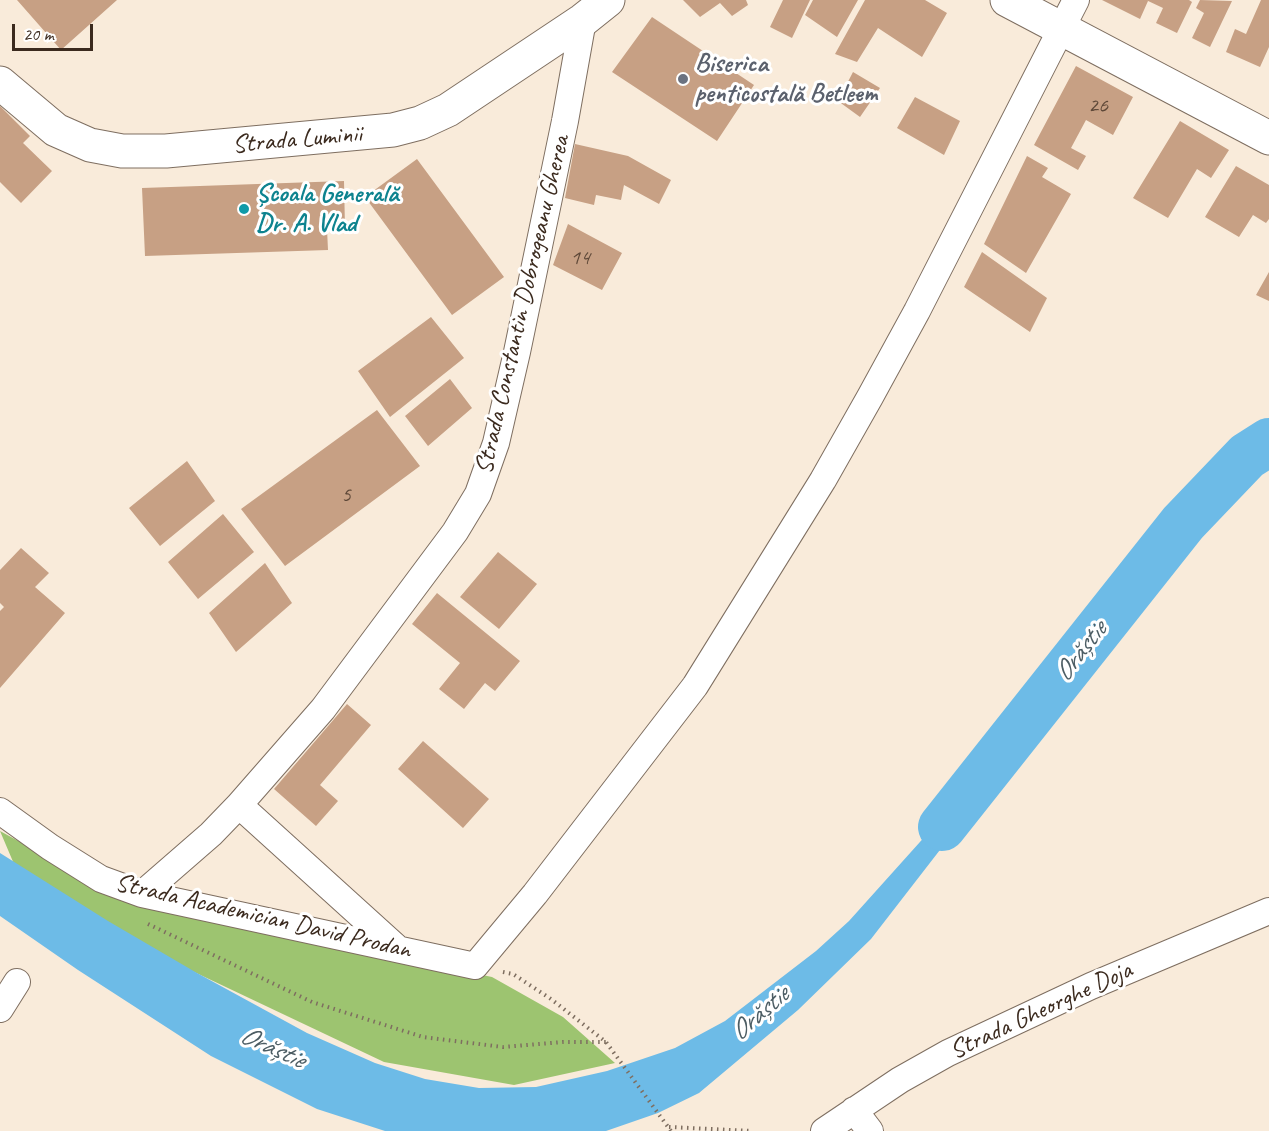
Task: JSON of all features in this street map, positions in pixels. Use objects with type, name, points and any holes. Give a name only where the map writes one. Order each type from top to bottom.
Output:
[{"type":"street","points":[[1007,0],[1269,138]]},
{"type":"street","points":[[475,966],[536,894],[695,686],[823,480],[875,387],[917,311],[1076,0]]},
{"type":"street","name":"Strada Luminii","points":[[0,83],[56,130],[90,145],[122,152],[166,151],[382,132],[420,123],[448,110],[595,10]]},
{"type":"street","name":"Strada Constantin Dobrogeanu Gherea","points":[[142,894],[211,834],[323,709],[455,532],[478,494],[496,443],[565,121],[595,10]]},
{"type":"street","points":[[238,806],[398,949]]},
{"type":"street","name":"Strada Academician David Prodan","points":[[0,811],[50,847],[101,879],[142,894],[475,966]]},
{"type":"street","name":"Strada Gheorghe Doja","points":[[824,1131],[854,1110],[948,1053],[1091,986],[1269,911]]},
{"type":"street","points":[[0,1009],[17,982]]},
{"type":"street","points":[[854,1110],[870,1131]]},
{"type":"path","points":[[142,921],[312,1002],[423,1037],[503,1047],[562,1042],[606,1042]]},
{"type":"path","points":[[475,966],[513,974],[551,999],[606,1042],[670,1129],[752,1131]]},
{"type":"green space","points":[[0,831],[86,878],[326,943],[492,977],[563,1017],[615,1063],[514,1085],[384,1062],[114,934],[14,864]]},
{"type":"water","points":[[981,774],[990,779],[943,846],[871,939],[798,1010],[699,1093],[658,1113],[606,1131],[385,1131],[317,1109],[211,1056],[78,970],[0,916],[0,853],[108,921],[197,973],[307,1033],[375,1063],[425,1079],[479,1088],[536,1087],[607,1071],[675,1048],[725,1021],[816,951],[849,921]]},
{"type":"building","points":[[17,0],[117,0],[61,50]]},
{"type":"building","points":[[683,0],[746,0],[748,5],[732,16],[720,3],[700,17]]},
{"type":"building","points":[[783,0],[810,0],[792,38],[770,27]]},
{"type":"building","points":[[813,0],[858,0],[837,37],[805,15]]},
{"type":"building","points":[[865,0],[925,0],[947,13],[922,57],[878,28],[857,62],[835,54]]},
{"type":"building","points":[[1102,0],[1146,0],[1148,1],[1140,19]]},
{"type":"building","points":[[1146,0],[1189,0],[1192,2],[1177,33],[1156,23],[1163,8]]},
{"type":"building","points":[[1200,0],[1232,1],[1210,47],[1192,38],[1204,13],[1196,8]]},
{"type":"building","points":[[1261,0],[1269,0],[1269,47],[1260,67],[1226,52],[1235,29],[1246,34]]},
{"type":"building","name":"Biserica penticostală Betleem","points":[[652,17],[754,85],[717,141],[612,72]]},
{"type":"building","points":[[1076,66],[1133,97],[1113,135],[1086,120],[1071,148],[1086,156],[1078,170],[1034,145]]},
{"type":"building","points":[[853,72],[880,88],[860,117],[838,101]]},
{"type":"building","points":[[915,97],[960,121],[944,155],[897,128]]},
{"type":"building","points":[[0,106],[30,136],[23,143],[52,171],[21,203],[0,182]]},
{"type":"building","points":[[1180,121],[1229,150],[1211,178],[1197,169],[1168,218],[1133,198]]},
{"type":"building","points":[[575,144],[628,156],[671,180],[659,204],[624,185],[621,200],[596,195],[594,205],[565,198]]},
{"type":"building","points":[[1027,156],[1048,168],[1042,177],[1071,194],[1026,273],[984,244]]},
{"type":"building","points":[[417,159],[504,277],[452,315],[365,197]]},
{"type":"building","points":[[1236,166],[1269,185],[1269,219],[1266,223],[1253,215],[1239,237],[1205,217]]},
{"type":"building","name":"Școala Generală Dr. A. Vlad","points":[[344,181],[345,229],[327,229],[328,250],[145,256],[142,188]]},
{"type":"building","points":[[568,224],[622,253],[602,290],[553,265]]},
{"type":"building","points":[[982,252],[1047,298],[1030,332],[964,287]]},
{"type":"building","points":[[1269,272],[1269,301],[1256,295]]},
{"type":"building","points":[[431,317],[464,358],[390,417],[358,371]]},
{"type":"building","points":[[450,379],[472,408],[428,446],[405,416]]},
{"type":"building","points":[[377,410],[420,466],[285,566],[241,509]]},
{"type":"building","points":[[187,461],[215,501],[160,546],[129,508]]},
{"type":"building","points":[[223,514],[254,552],[198,599],[168,562]]},
{"type":"building","points":[[21,548],[49,573],[35,587],[65,613],[0,688],[0,611],[4,607],[0,603],[0,570]]},
{"type":"building","points":[[498,552],[537,584],[499,629],[460,597]]},
{"type":"building","points":[[265,563],[292,603],[236,652],[209,613]]},
{"type":"building","points":[[437,593],[520,661],[495,691],[485,683],[464,709],[439,689],[460,663],[412,624]]},
{"type":"building","points":[[347,704],[371,725],[320,785],[338,801],[316,826],[274,789]]},
{"type":"building","points":[[423,741],[489,799],[463,828],[398,769]]},
{"type":"waterway","name":"Orăștie","points":[[942,827],[1183,523],[1247,456],[1269,442]]},
{"type":"place","name":"Biserica penticostală Betleem","points":[[683,79]]},
{"type":"place","name":"Școala Generală Dr. A. Vlad","points":[[244,209]]}]
